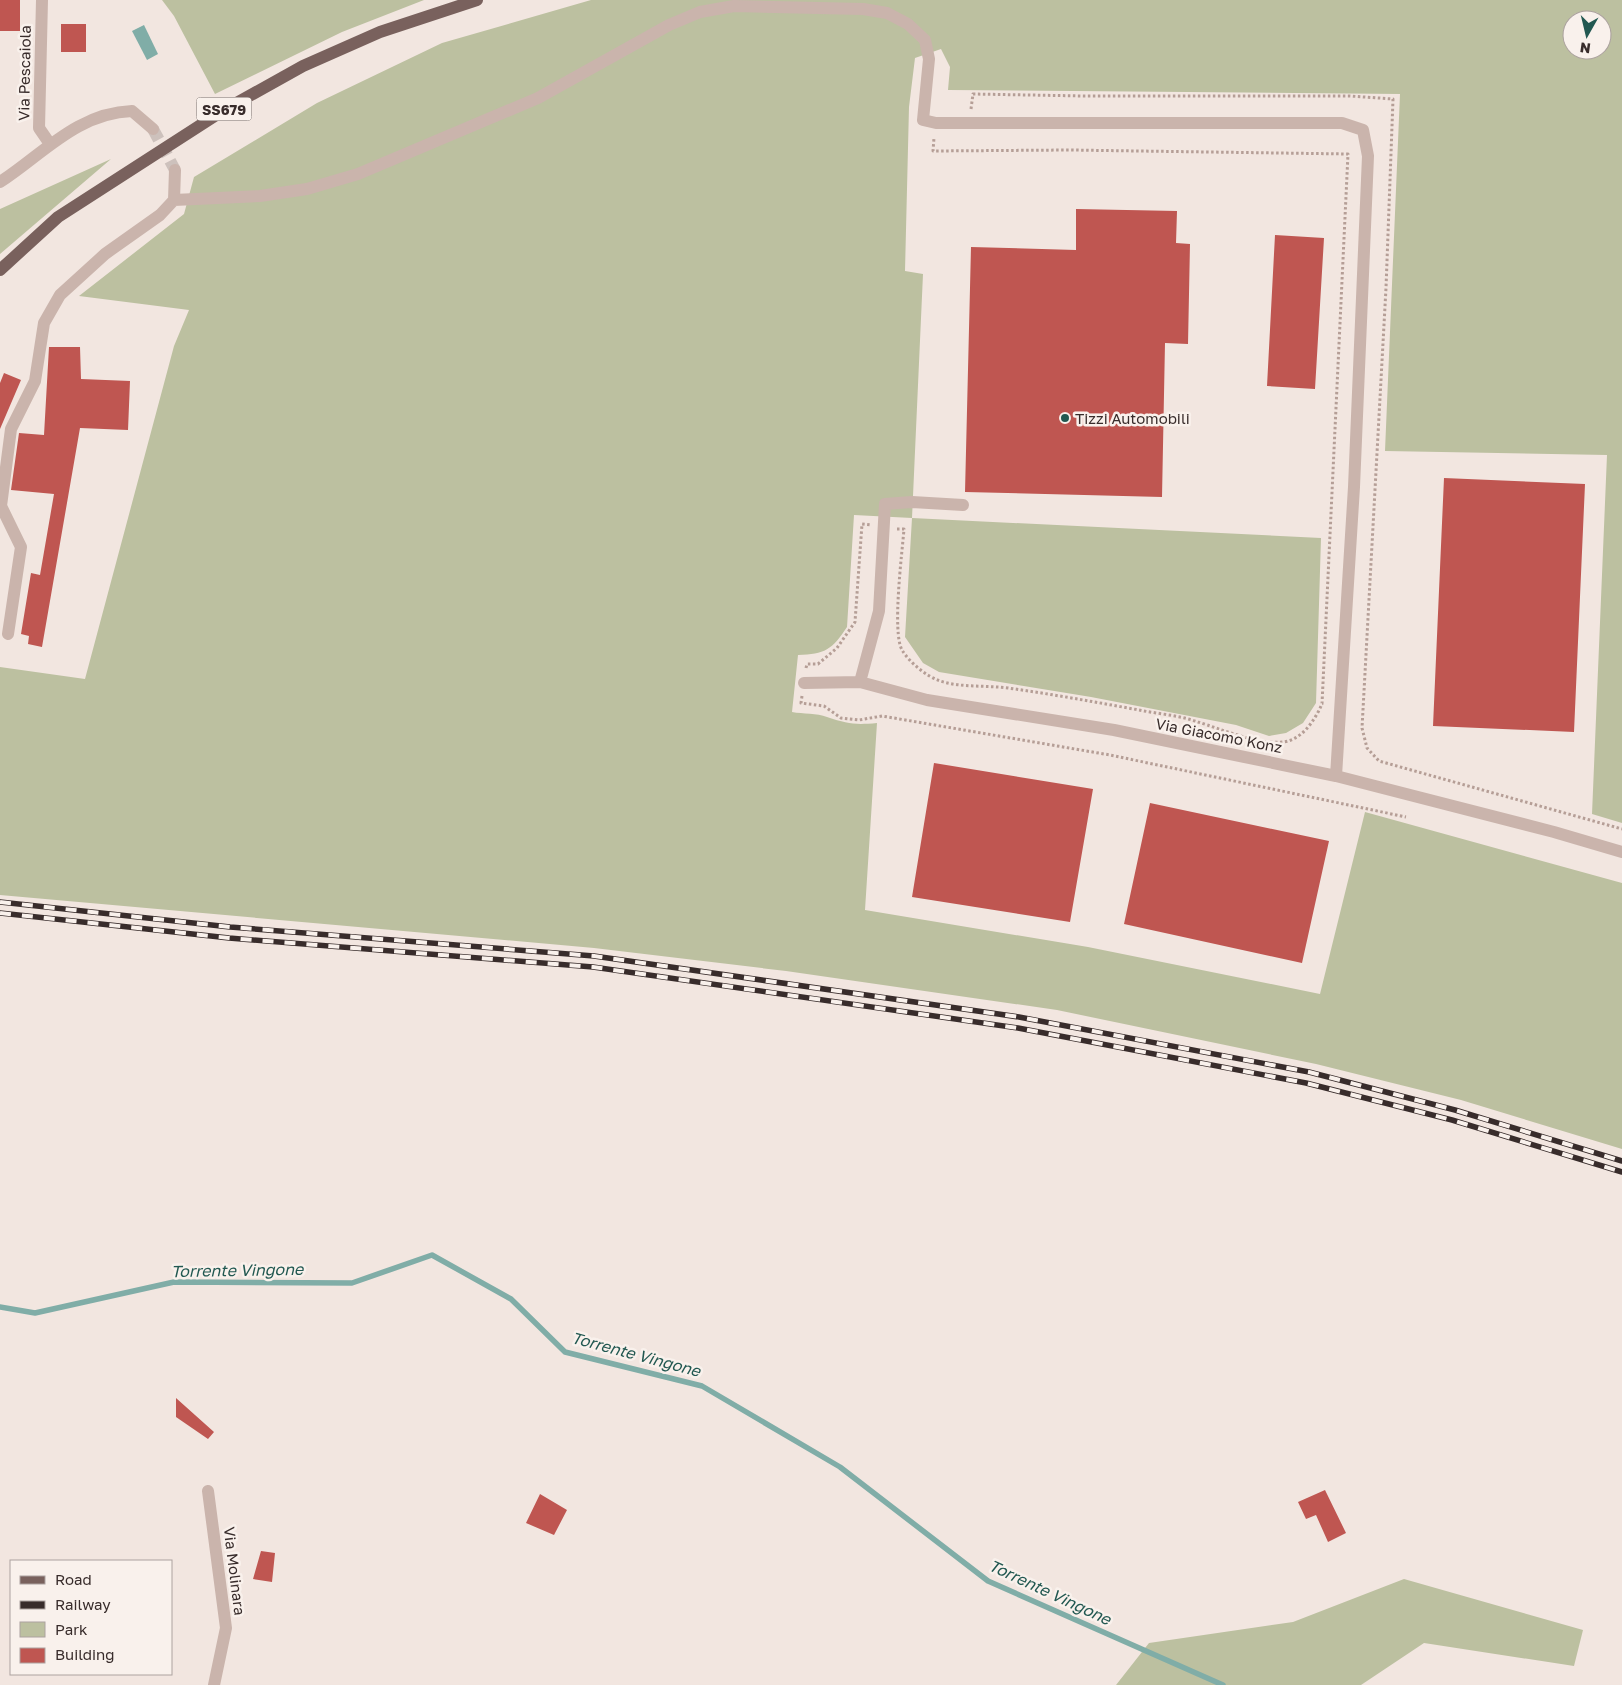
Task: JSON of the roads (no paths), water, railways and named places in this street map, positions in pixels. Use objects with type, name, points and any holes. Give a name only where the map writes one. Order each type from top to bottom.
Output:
[{"type":"main road","name":"SS679","points":[[0,270],[58,218],[224,110],[303,66],[380,32],[477,0]]},
{"type":"street","name":"Via Pescaiola","points":[[42,0],[39,128],[50,144]]},
{"type":"street","points":[[174,200],[260,196],[307,189],[358,174],[538,98],[669,25],[700,12],[734,6],[863,9],[887,13],[908,24],[925,40],[929,59],[923,120],[936,123],[1342,124],[1363,130],[1368,166],[1354,487],[1336,776]]},
{"type":"street","points":[[0,182],[65,133],[112,112],[132,111],[153,129]]},
{"type":"street","points":[[8,634],[21,547],[1,506],[11,429],[35,381],[44,323],[60,295],[105,254],[160,215],[174,200],[175,170]]},
{"type":"street","points":[[860,682],[879,611],[885,504],[912,502],[963,505]]},
{"type":"street","name":"Via Giacomo Konz","points":[[804,683],[860,682],[927,700],[1114,730],[1336,776],[1554,832],[1622,852]]},
{"type":"street","name":"Via Molinara","points":[[208,1491],[226,1628],[214,1685]]},
{"type":"water","points":[[144,25],[158,54],[147,60],[132,31]]},
{"type":"waterway","name":"Torrente Vingone","points":[[0,1307],[35,1313],[174,1282],[352,1283],[432,1255],[511,1299],[565,1352],[702,1386],[840,1467],[988,1581],[1223,1685]]},
{"type":"tunnel","points":[[153,129],[175,170]]},
{"type":"railway","points":[[0,902],[230,927],[594,956],[1019,1017],[1309,1072],[1455,1110],[1622,1161]]},
{"type":"railway","points":[[0,913],[229,938],[593,967],[1018,1028],[1306,1083],[1452,1120],[1622,1172]]},
{"type":"place","name":"Tizzi Automobili","points":[[1065,418]]}]
